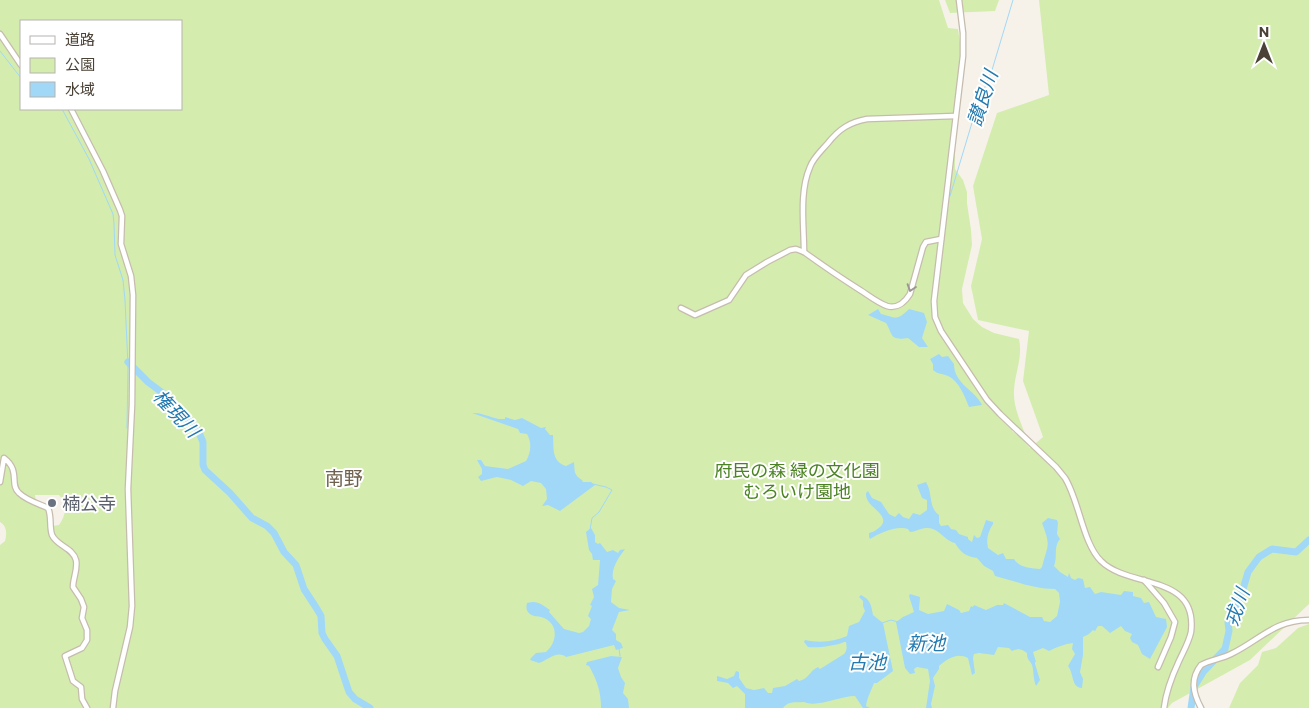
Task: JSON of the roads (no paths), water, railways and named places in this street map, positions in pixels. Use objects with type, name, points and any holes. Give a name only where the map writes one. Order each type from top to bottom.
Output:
[{"type":"street","points":[[959,0],[963,33],[962,56],[934,310],[941,331],[992,405],[1065,478],[1072,489],[1079,513],[1096,556],[1113,570],[1173,591],[1186,604],[1191,618],[1190,638],[1170,682],[1164,708]]},
{"type":"street","points":[[0,34],[20,63]]},
{"type":"street","points":[[72,110],[122,216],[121,244],[131,276],[133,295],[132,396],[128,489],[132,606],[130,627],[115,691],[113,708]]},
{"type":"street","points":[[804,252],[805,182],[810,165],[837,132],[857,121],[867,119],[955,116]]},
{"type":"street","points":[[681,308],[695,314],[707,310],[732,297],[746,275],[790,250],[796,249],[804,252],[865,293],[887,306],[894,307],[907,300],[910,294],[926,242],[941,239]]},
{"type":"street","points":[[0,482],[4,458],[13,467],[17,491],[20,495],[48,508],[51,517],[51,530],[55,540],[71,552],[76,561],[73,587],[84,607],[82,618],[87,630],[87,640],[82,648],[65,656],[65,661],[74,683],[81,687],[82,700],[86,708]]},
{"type":"street","points":[[1144,580],[1164,603],[1175,622],[1171,637],[1158,667]]},
{"type":"street","points":[[1201,708],[1194,694],[1194,678],[1201,665],[1228,656],[1279,625],[1290,621],[1309,620]]},
{"type":"water","points":[[878,309],[881,314],[895,318],[901,316],[909,309],[924,313],[927,322],[922,338],[928,347],[919,347],[908,338],[902,339],[893,336],[886,323],[868,315]]},
{"type":"water","points":[[939,354],[942,357],[948,356],[954,364],[957,377],[982,405],[969,407],[961,390],[952,378],[933,370],[933,364],[930,359]]},
{"type":"water","points":[[472,413],[501,419],[505,419],[505,417],[515,420],[522,418],[541,428],[546,427],[545,429],[550,435],[553,435],[554,454],[558,461],[566,466],[574,462],[577,476],[583,482],[591,482],[595,485],[560,511],[548,505],[542,506],[547,499],[546,489],[541,483],[531,481],[523,486],[511,480],[497,477],[481,481],[478,477],[482,474],[482,469],[477,460],[481,460],[485,466],[508,469],[526,461],[530,451],[530,444],[527,434],[520,433],[518,429]]},
{"type":"water","name":"新池","points":[[926,482],[933,508],[939,515],[941,526],[948,525],[959,534],[968,537],[972,542],[974,535],[977,538],[980,537],[986,520],[993,522],[988,535],[988,548],[998,555],[1003,553],[1006,559],[1014,559],[1026,567],[1040,569],[1042,567],[1048,545],[1042,523],[1048,518],[1057,520],[1057,534],[1060,539],[1057,545],[1054,566],[1060,572],[1068,577],[1069,573],[1071,578],[1075,580],[1078,578],[1083,579],[1085,588],[1090,587],[1095,594],[1101,592],[1121,595],[1124,591],[1133,592],[1133,596],[1141,598],[1144,603],[1149,602],[1156,617],[1166,619],[1167,627],[1150,659],[1142,654],[1138,645],[1132,642],[1130,638],[1132,634],[1125,631],[1121,626],[1110,633],[1102,626],[1098,626],[1095,631],[1093,630],[1083,637],[1083,655],[1080,672],[1083,679],[1082,688],[1074,683],[1068,666],[1075,654],[1072,649],[1073,643],[1049,651],[1043,648],[1033,652],[1040,680],[1036,686],[1032,665],[1027,653],[1022,650],[1016,649],[1012,651],[1009,648],[998,647],[994,655],[974,654],[975,673],[972,675],[968,658],[956,656],[939,666],[933,678],[935,686],[931,704],[932,708],[926,708],[930,681],[928,669],[917,667],[914,669],[915,673],[910,674],[905,668],[896,622],[914,612],[910,594],[920,597],[919,610],[928,614],[944,611],[947,604],[961,613],[969,611],[971,606],[973,607],[974,605],[986,610],[997,605],[1003,605],[1004,603],[1030,617],[1042,617],[1044,621],[1050,622],[1057,616],[1060,602],[1059,593],[1055,589],[1032,586],[995,576],[993,571],[984,566],[977,558],[964,554],[955,543],[930,528],[910,532],[908,529],[899,528],[883,532],[870,539],[869,533],[880,527],[883,520],[882,516],[866,498],[866,493],[868,491],[872,498],[881,502],[889,514],[895,517],[899,513],[909,519],[913,513],[920,515],[927,510],[927,500],[922,498],[917,485]]},
{"type":"water","points":[[591,528],[595,535],[595,542],[600,543],[607,552],[613,550],[618,553],[620,550],[625,549],[614,567],[613,579],[616,581],[612,589],[611,602],[619,608],[630,610],[619,612],[612,630],[616,634],[616,640],[621,643],[623,648],[616,650],[614,645],[566,657],[556,655],[539,663],[530,660],[536,653],[546,652],[550,648],[555,633],[551,623],[529,613],[527,603],[537,603],[550,610],[549,612],[564,629],[579,633],[589,626],[591,619],[588,616],[594,597],[592,589],[598,585],[600,560],[593,560],[589,550],[586,532]]},
{"type":"water","name":"古池","points":[[861,595],[869,601],[873,615],[883,623],[893,671],[877,683],[874,683],[866,706],[870,708],[863,708],[855,696],[815,704],[793,702],[783,708],[745,708],[745,694],[737,686],[733,688],[728,683],[717,681],[717,676],[727,679],[734,676],[736,671],[739,672],[739,678],[746,688],[754,690],[764,688],[768,693],[772,693],[773,688],[785,686],[797,679],[799,681],[805,679],[818,667],[820,669],[844,654],[847,647],[846,642],[844,642],[836,645],[808,647],[804,642],[805,640],[837,640],[847,636],[849,626],[859,622],[865,611],[863,601],[859,597]]},
{"type":"water","points":[[611,656],[622,657],[618,668],[625,683],[623,693],[628,699],[629,708],[601,708],[596,681],[589,666],[586,665],[587,662]]},
{"type":"waterway","name":"讃良川","points":[[950,196],[977,106],[992,70],[1013,0]]},
{"type":"waterway","name":"権現川","points":[[0,51],[20,77]]},
{"type":"waterway","name":"権現川","points":[[63,110],[89,159],[113,214],[115,255],[123,280],[125,300],[128,366],[127,428]]},
{"type":"waterway","name":"権現川","points":[[128,362],[148,382],[168,397],[197,428],[203,442],[203,465],[205,470],[230,493],[252,518],[267,526],[274,533],[284,552],[296,565],[304,589],[321,616],[322,633],[337,656],[349,692],[355,699],[370,708]]},
{"type":"waterway","points":[[590,530],[592,518],[599,512],[612,490],[593,484]]},
{"type":"waterway","name":"戎川","points":[[1191,708],[1194,687],[1204,671],[1225,649],[1229,631],[1228,622],[1241,596],[1248,572],[1259,557],[1272,549],[1296,552],[1309,540]]},
{"type":"waterway","points":[[882,623],[891,620],[898,622]]},
{"type":"waterway","points":[[619,648],[620,656]]},
{"type":"place","name":"楠公寺","points":[[52,503]]},
{"type":"district","name":"南野","points":[[344,477]]},
{"type":"park label","name":"府民の森 緑の文化園 むろいけ園地","points":[[797,480]]}]
